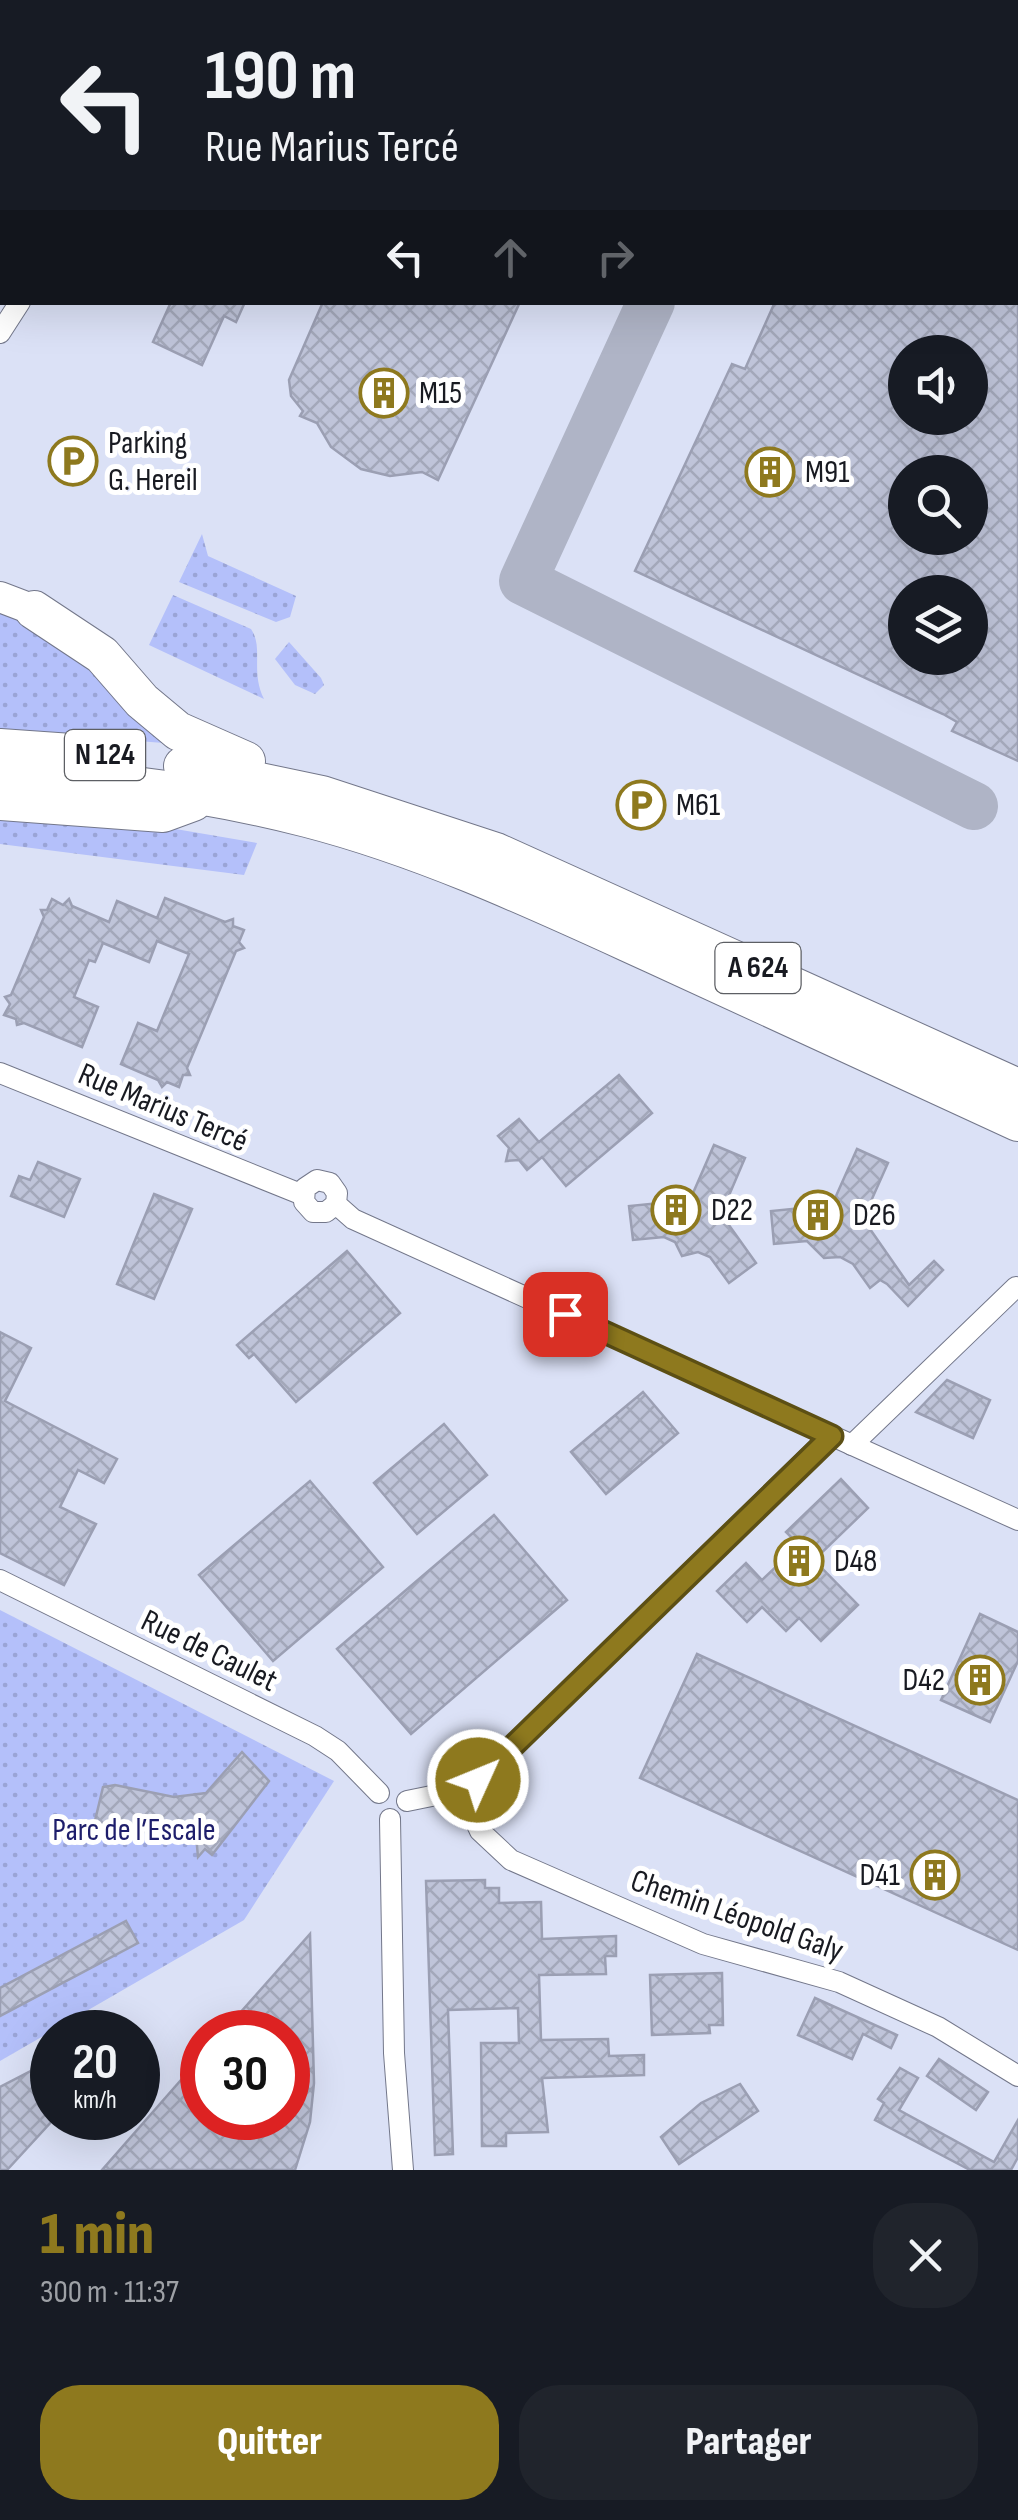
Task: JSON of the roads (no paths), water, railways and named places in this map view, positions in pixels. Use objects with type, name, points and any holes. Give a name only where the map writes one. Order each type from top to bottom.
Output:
[{"type":"highway","points":[[17,604],[102,655],[155,713],[210,748],[420,812],[496,852]]},
{"type":"highway","name":"N 124","points":[[0,748],[120,756],[210,783]]},
{"type":"highway","name":"A 624","points":[[0,776],[147,785],[210,783],[322,795],[496,852],[1018,1088]]},
{"type":"highway","points":[[0,802],[163,813],[210,783]]},
{"type":"highway","name":"A 624","points":[[210,783],[523,896],[1018,1122]]},
{"type":"street","points":[[0,333],[18,305]]},
{"type":"street","points":[[0,584],[17,604]]},
{"type":"street","name":"Rue Marius Tercé","points":[[0,1073],[304,1195],[310,1183],[324,1180],[335,1188],[336,1204],[353,1218],[1018,1520]]},
{"type":"street","points":[[852,1445],[1016,1288]]},
{"type":"street","points":[[407,1800],[460,1790],[492,1766],[832,1436]]},
{"type":"street","name":"Rue de Caulet","points":[[0,1580],[315,1736],[338,1751],[379,1793]]},
{"type":"street","points":[[402,2170],[393,2034],[390,1819],[376,1807],[379,1793],[395,1788],[407,1800]]},
{"type":"street","name":"Chemin Léopold Galy","points":[[460,1790],[480,1831],[511,1860],[703,1944],[839,1982],[938,2027],[1018,2076]]},
{"type":"street","points":[[390,1819],[405,1812],[407,1800]]},
{"type":"place","name":"M15","points":[[384,393]]},
{"type":"place","name":"Parking G. Hereil","points":[[73,461]]},
{"type":"place","name":"M91","points":[[770,472]]},
{"type":"place","name":"M61","points":[[641,805]]},
{"type":"place","name":"D22","points":[[676,1210]]},
{"type":"place","name":"D26","points":[[818,1215]]},
{"type":"place","name":"D48","points":[[799,1561]]},
{"type":"place","name":"D42","points":[[980,1680]]},
{"type":"place","name":"D41","points":[[935,1875]]},
{"type":"park label","name":"Parc de l’Escale","points":[[134,1830]]}]
